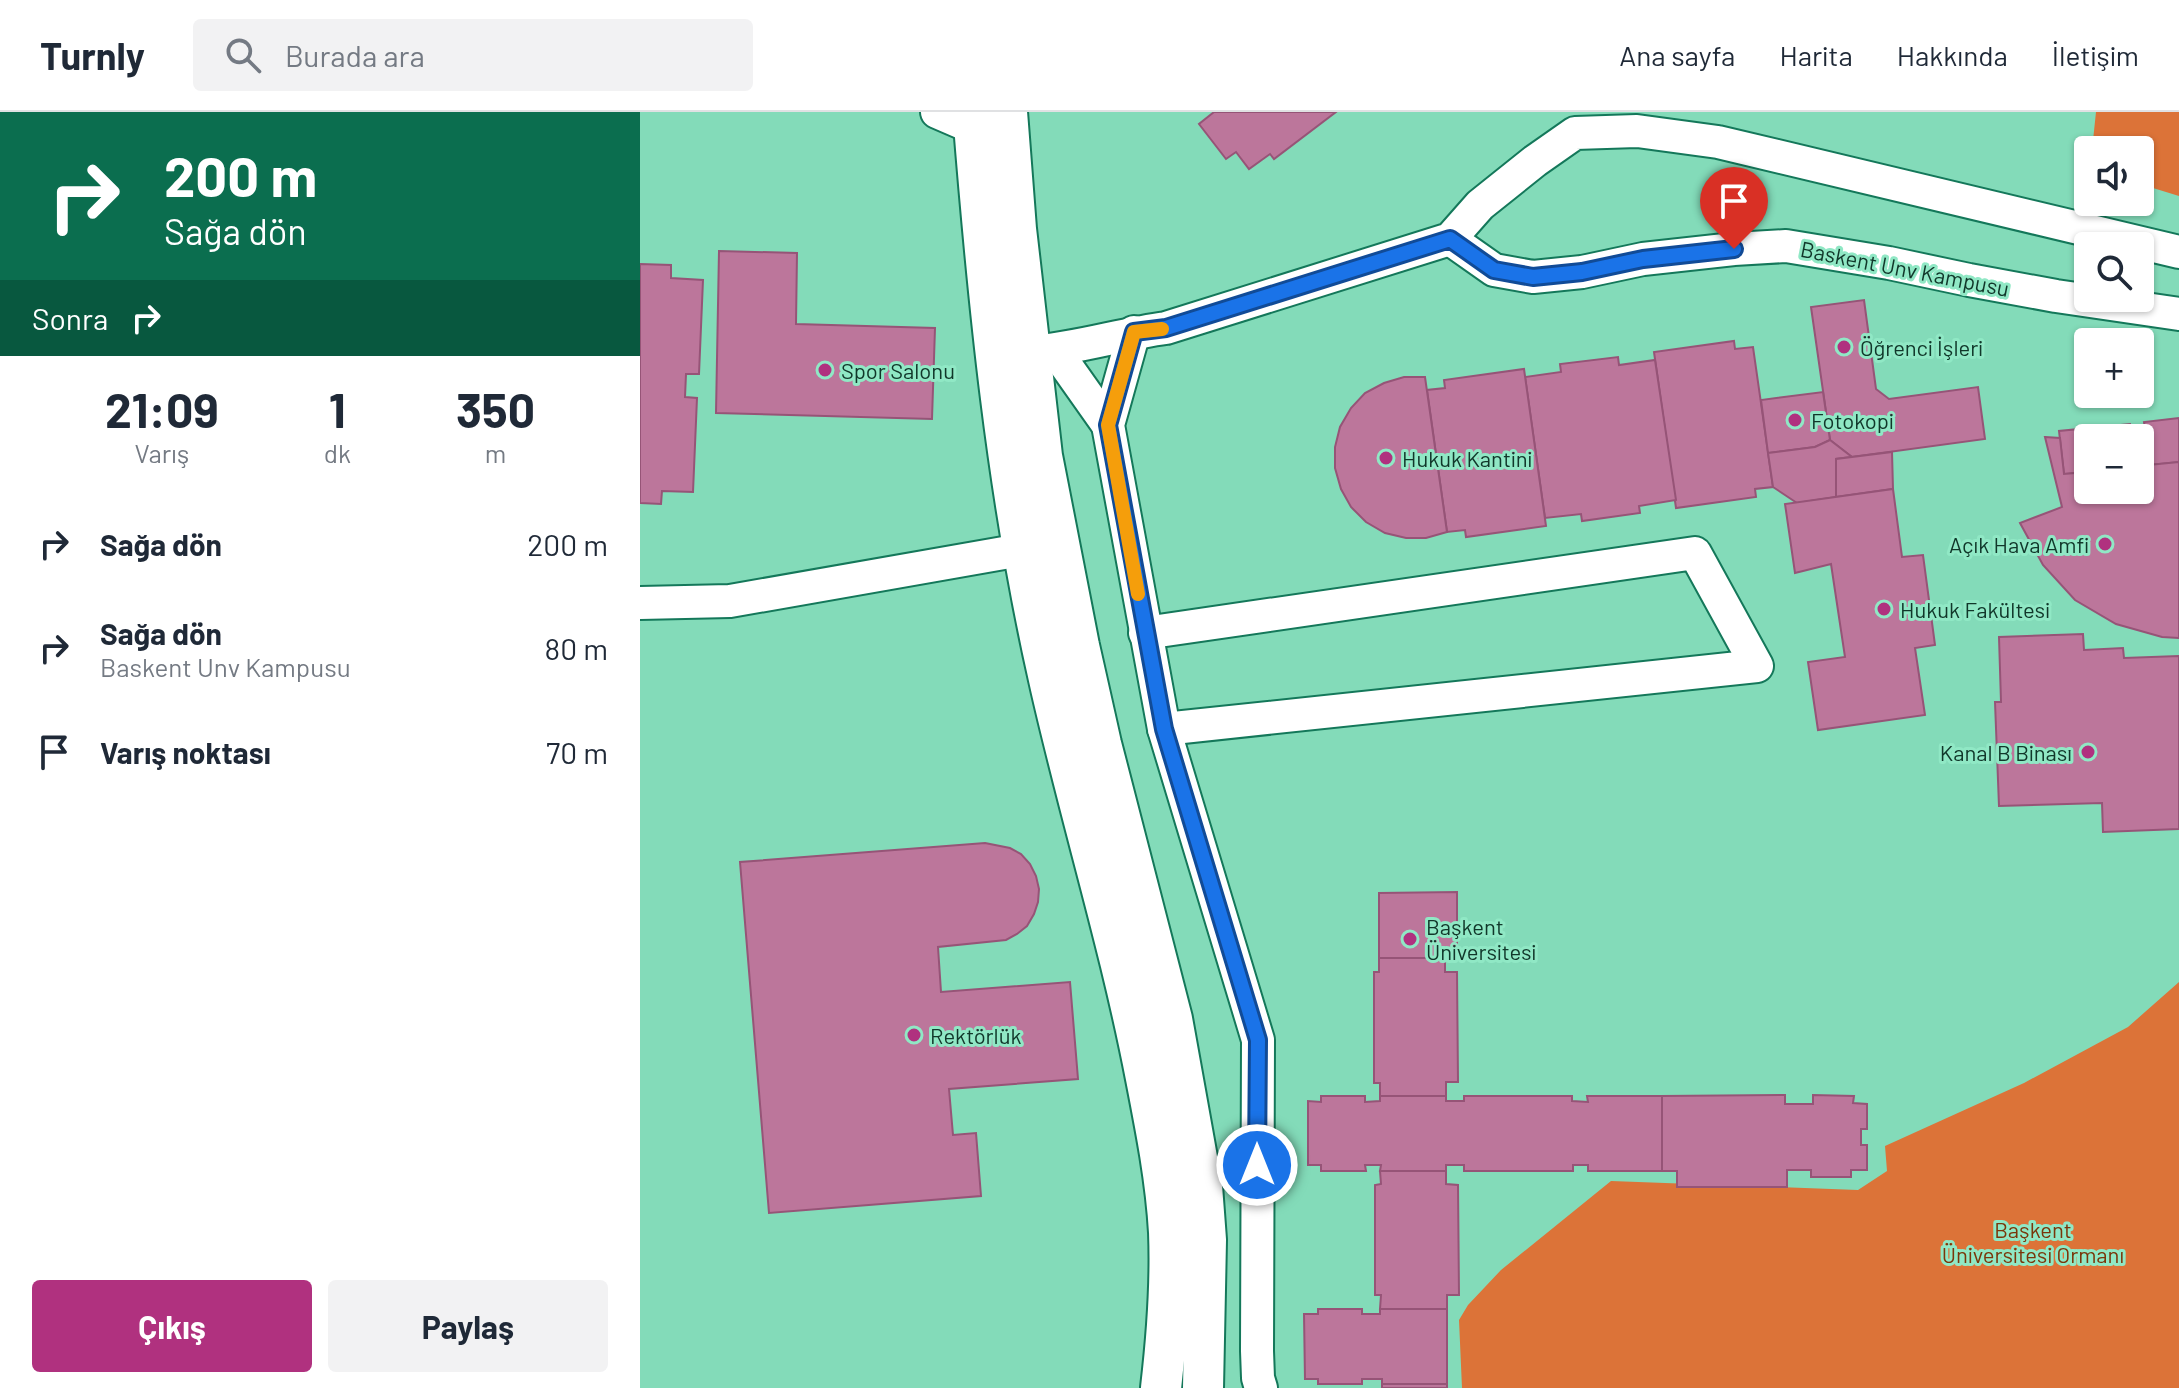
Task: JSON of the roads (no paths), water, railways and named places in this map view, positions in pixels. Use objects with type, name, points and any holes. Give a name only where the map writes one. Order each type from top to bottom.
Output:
[{"type":"street","points":[[937,112],[985,117],[1016,229],[1008,309],[1027,352],[1042,456],[1042,546],[1049,679],[1133,1011],[1163,1171],[1169,1233],[1169,1287],[1161,1388]]},
{"type":"street","points":[[1027,352],[1166,328],[1450,239],[1480,205],[1575,133],[1637,131],[1718,142],[2179,252]]},
{"type":"street","name":"Baskent Unv Kampusu","points":[[1450,239],[1494,270],[1533,277],[1582,272],[1643,259],[1786,246],[2056,296],[2179,314]]},
{"type":"street","points":[[1134,332],[1108,425],[1164,729],[1258,1040],[1257,1351],[1261,1388]]},
{"type":"street","points":[[1027,352],[1108,425]]},
{"type":"street","points":[[640,603],[730,601],[1042,546]]},
{"type":"street","points":[[1042,546],[1079,646],[1172,1019],[1202,1186],[1206,1240],[1203,1388]]},
{"type":"street","points":[[1145,633],[1695,553],[1757,666],[1164,729]]},
{"type":"place","name":"Öğrenci İşleri","points":[[1844,347]]},
{"type":"place","name":"Spor Salonu","points":[[825,370]]},
{"type":"place","name":"Fotokopi","points":[[1795,420]]},
{"type":"place","name":"Hukuk Kantini","points":[[1386,458]]},
{"type":"place","name":"Açık Hava Amfi","points":[[2105,544]]},
{"type":"place","name":"Hukuk Fakültesi","points":[[1884,609]]},
{"type":"place","name":"Kanal B Binası","points":[[2088,752]]},
{"type":"place","name":"Başkent Üniversitesi","points":[[1410,939]]},
{"type":"place","name":"Rektörlük","points":[[914,1035]]},
{"type":"park label","name":"Başkent Üniversitesi Ormanı","points":[[2033,1242]]}]
